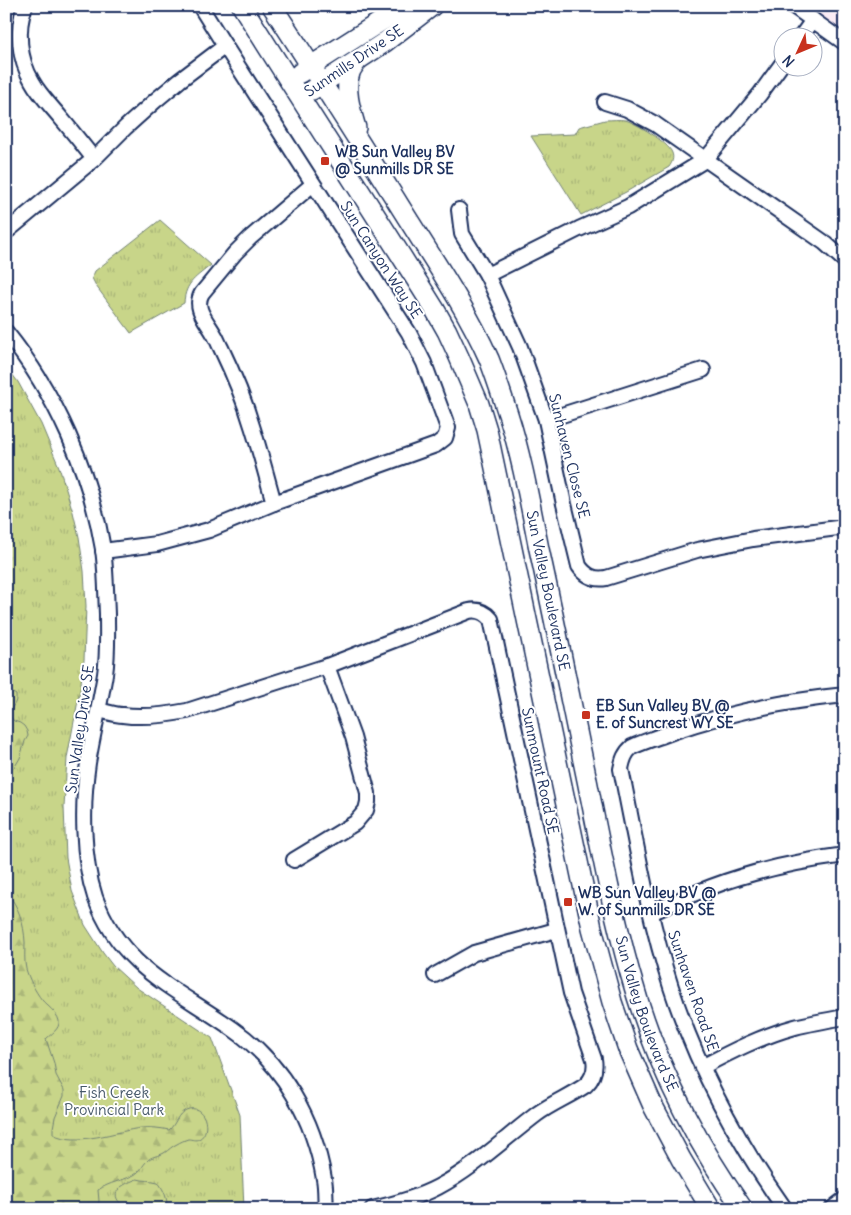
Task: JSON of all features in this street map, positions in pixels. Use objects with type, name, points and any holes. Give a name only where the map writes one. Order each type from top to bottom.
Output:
[{"type":"main road","name":"Sun Valley Boulevard SE","points":[[242,6],[434,308],[460,357],[479,404],[487,430],[507,519],[592,928],[612,1002],[628,1049],[653,1106],[680,1160],[711,1209]]},
{"type":"main road","name":"Sun Valley Boulevard SE","points":[[272,6],[442,274],[462,307],[489,360],[499,386],[517,447],[559,641],[596,827],[630,972],[658,1056],[680,1104],[742,1209]]},
{"type":"main road","name":"Sunmills Drive SE","points":[[289,80],[405,6]]},
{"type":"main road","name":"Sunmills Drive SE","points":[[300,98],[385,42],[432,6]]},
{"type":"main road","points":[[358,60],[350,72],[347,83],[350,105],[360,143]]},
{"type":"street","points":[[25,6],[21,21],[20,41],[23,61],[28,75],[94,160]]},
{"type":"street","name":"Sun Canyon Way SE","points":[[103,551],[157,544],[209,530],[274,503],[436,445],[445,438],[448,428],[424,363],[409,333],[200,6]]},
{"type":"street","points":[[794,6],[845,43]]},
{"type":"street","points":[[807,28],[812,20]]},
{"type":"street","points":[[6,232],[94,160],[156,100],[225,46]]},
{"type":"street","points":[[487,275],[579,229],[628,208],[705,160],[774,75]]},
{"type":"street","points":[[605,102],[627,108],[655,124],[825,243],[845,261]]},
{"type":"street","points":[[274,503],[252,425],[234,376],[214,334],[199,309],[199,297],[235,253],[250,238],[313,184]]},
{"type":"street","name":"Sunhaven Close SE","points":[[459,210],[462,234],[487,275],[520,347],[546,420],[564,504],[580,566],[586,574],[590,577],[606,578],[697,550],[753,539],[845,527]]},
{"type":"street","name":"Sun Valley Drive SE","points":[[6,332],[27,360],[66,430],[85,478],[103,551],[106,579],[108,645],[99,710],[88,763],[85,820],[87,864],[90,881],[110,928],[143,968],[250,1042],[278,1072],[296,1100],[311,1130],[324,1180],[326,1209]]},
{"type":"street","points":[[546,420],[702,370]]},
{"type":"street","name":"Sunmount Road SE","points":[[99,710],[122,716],[166,715],[187,712],[327,666],[469,611],[479,611],[488,616],[493,624],[542,854],[556,930],[571,993],[594,1059],[595,1070],[591,1080],[583,1087],[538,1113],[448,1181],[415,1197],[372,1209]]},
{"type":"street","points":[[294,860],[355,823],[366,810],[368,802],[368,793],[353,737],[327,666]]},
{"type":"street","name":"Sunhaven Road SE","points":[[785,1209],[754,1164],[717,1099],[685,1028],[671,987],[651,913],[621,769],[624,756],[632,747],[689,726],[721,716],[794,701],[845,695]]},
{"type":"street","points":[[651,913],[741,877],[786,865],[845,855]]},
{"type":"street","points":[[435,974],[474,953],[556,930]]},
{"type":"street","points":[[702,1067],[762,1038],[794,1027],[845,1017]]},
{"type":"street","points":[[832,1209],[845,1199]]},
{"type":"shaded area","points":[[793,6],[845,6],[845,43]]},
{"type":"green space","points":[[605,120],[625,120],[643,129],[670,149],[673,155],[672,160],[669,167],[581,215],[531,136],[575,134],[579,127]]},
{"type":"green space","points":[[160,220],[211,265],[189,285],[184,303],[131,333],[92,278],[95,271]]},
{"type":"green space","name":"Fish Creek Provincial Park","points":[[6,366],[18,382],[41,424],[59,467],[73,512],[84,571],[86,606],[84,660],[67,758],[64,807],[66,858],[72,891],[85,925],[113,966],[137,988],[212,1038],[240,1115],[244,1209],[6,1209]]},
{"type":"green space","points":[[6,689],[16,695],[15,703],[7,713],[14,721],[24,726],[28,736],[20,758],[14,768],[6,775]]},
{"type":"green space","points":[[6,892],[11,897],[22,922],[25,942],[25,966],[29,977],[39,996],[54,1012],[59,1021],[57,1029],[46,1039],[56,1075],[64,1090],[64,1096],[55,1117],[53,1134],[62,1138],[85,1139],[141,1128],[169,1130],[181,1114],[186,1110],[192,1109],[198,1110],[202,1114],[206,1124],[203,1135],[199,1139],[188,1139],[174,1146],[164,1153],[149,1159],[134,1175],[98,1190],[99,1201],[97,1209],[6,1209]]},
{"type":"green space","points":[[137,1179],[158,1182],[165,1195],[167,1209],[129,1209],[120,1203],[116,1194],[117,1191],[124,1185]]},
{"type":"place","name":"WB Sun Valley BV @ Sunmills DR SE","points":[[325,161]]},
{"type":"place","name":"EB Sun Valley BV @ E. of Suncrest WY SE","points":[[586,715]]},
{"type":"place","name":"WB Sun Valley BV @ W. of Sunmills DR SE","points":[[568,902]]}]
